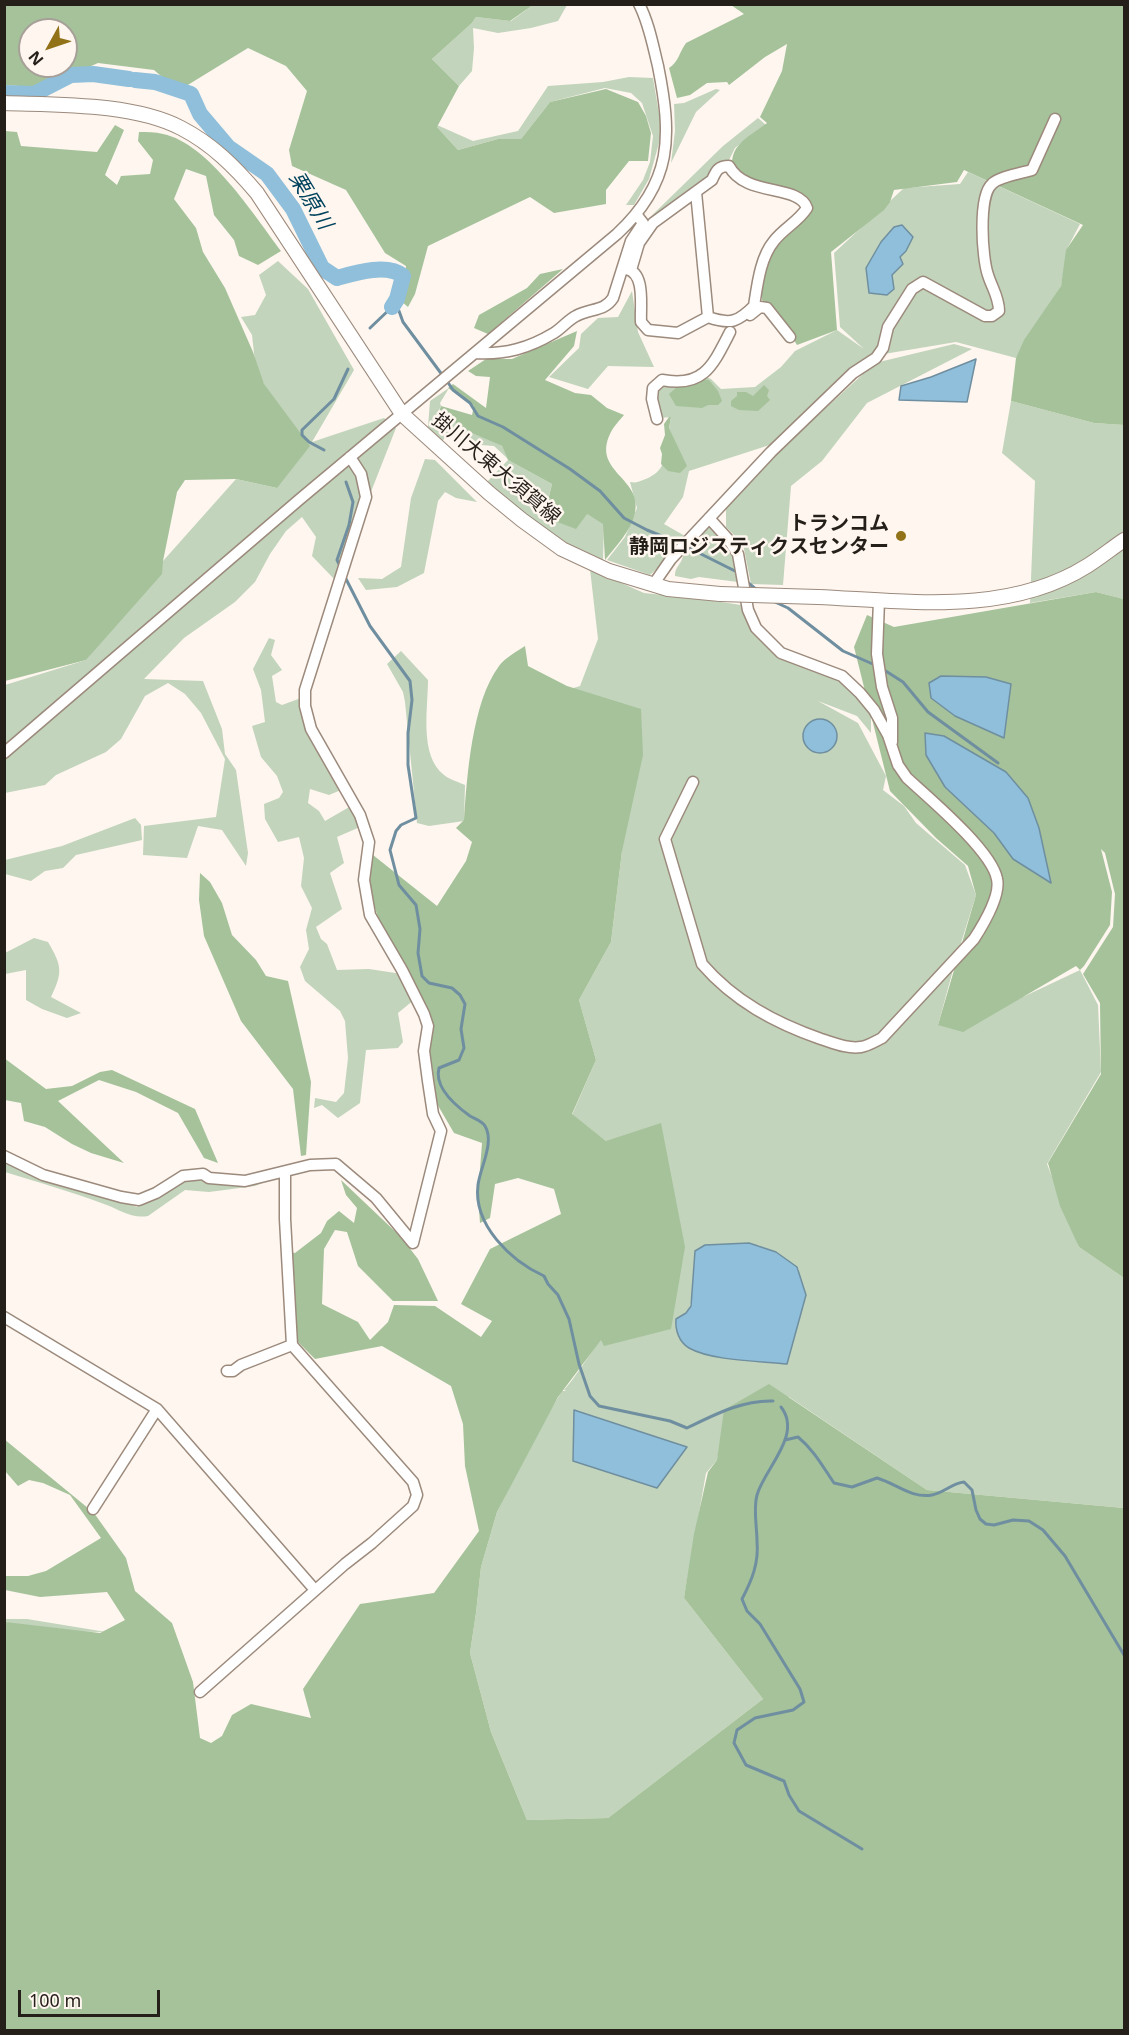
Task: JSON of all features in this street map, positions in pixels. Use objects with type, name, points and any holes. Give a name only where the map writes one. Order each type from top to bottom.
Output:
[{"type":"main road","name":"掛川大東大須賀線","points":[[4,103],[123,111],[180,127],[207,143],[236,167],[257,193],[402,414],[505,507],[562,549],[609,571],[668,589],[720,594],[933,603],[977,601],[1012,595],[1053,582],[1086,567],[1125,540]]},
{"type":"street","points":[[4,753],[350,457],[617,234],[636,214],[661,170],[667,140],[664,95],[653,42],[639,4]]},
{"type":"street","points":[[653,585],[671,559],[790,434],[853,373],[876,358],[883,348],[888,327],[912,289],[923,282],[985,316],[992,316],[999,311],[998,299],[987,273],[985,255],[983,216],[986,191],[993,182],[1032,170],[1055,119]]},
{"type":"street","points":[[475,353],[499,354],[521,350],[555,332],[575,316],[603,308],[613,298],[645,232],[653,223],[712,180],[716,170],[722,166],[729,166],[740,179],[772,192],[792,194],[807,208],[801,217],[775,239],[765,255],[754,308],[742,324],[722,338],[714,350]]},
{"type":"street","points":[[696,192],[708,317]]},
{"type":"street","points":[[627,269],[631,241],[643,223],[636,214]]},
{"type":"street","points":[[627,269],[636,275],[639,282],[641,322],[648,330],[678,333],[708,317],[727,322],[735,321],[754,308],[760,307],[767,308],[790,338]]},
{"type":"street","points":[[657,419],[652,399],[653,388],[662,380],[679,382],[697,377],[707,371],[730,332]]},
{"type":"street","points":[[4,1156],[43,1175],[139,1200],[156,1193],[183,1176],[203,1174],[209,1178],[245,1181],[310,1165],[336,1164],[376,1198],[413,1243],[441,1131],[433,1114],[424,1050],[428,1026],[402,970],[370,915],[364,880],[369,842],[360,815],[311,729],[305,706],[305,690],[366,497],[361,474],[350,457]]},
{"type":"street","points":[[693,782],[665,839],[702,964],[714,978],[752,1008],[788,1028],[845,1047],[863,1047],[882,1038],[974,939],[984,923],[996,894],[998,880],[989,860],[907,778],[898,765],[888,735],[874,710],[860,693],[842,676],[781,653],[756,628],[748,610],[738,554],[709,518]]},
{"type":"street","points":[[879,600],[877,654],[882,687],[892,718],[892,748]]},
{"type":"street","points":[[200,1692],[413,1506],[417,1495],[413,1482],[292,1345],[285,1219],[285,1172]]},
{"type":"street","points":[[4,1317],[157,1409],[315,1590]]},
{"type":"street","points":[[227,1371],[233,1371],[241,1365],[292,1345]]},
{"type":"street","points":[[93,1509],[157,1409]]},
{"type":"green space","points":[[5,4],[533,5],[510,21],[476,17],[432,59],[459,86],[437,127],[458,150],[498,139],[521,139],[550,102],[606,89],[638,102],[646,116],[651,133],[648,161],[629,161],[606,190],[606,204],[554,213],[530,197],[428,246],[415,294],[408,307],[401,301],[406,266],[385,253],[346,190],[292,166],[289,150],[307,91],[286,66],[248,48],[178,91],[154,70],[98,63],[78,72],[78,18],[18,18],[18,78],[64,78],[37,90],[5,85]]},
{"type":"green space","points":[[533,5],[567,5],[558,21],[531,28],[498,33],[473,28],[472,71],[459,86],[432,59],[476,17],[511,21]]},
{"type":"green space","points":[[731,5],[1124,5],[1124,425],[1094,423],[1011,401],[1016,358],[1024,340],[1061,286],[1066,250],[1083,225],[964,170],[957,182],[894,190],[884,210],[831,252],[837,330],[797,345],[778,313],[762,300],[761,283],[774,244],[799,224],[802,200],[733,173],[732,163],[733,155],[741,143],[767,123],[760,117],[782,71],[787,44],[765,57],[729,85],[727,82],[707,83],[690,95],[677,98],[669,68],[677,60],[686,43],[744,14]]},
{"type":"green space","points":[[629,77],[653,78],[662,132],[649,179],[634,205],[626,205],[643,180],[650,162],[653,136],[642,103],[631,93],[605,88],[550,102],[521,139],[498,139],[458,150],[437,127],[437,125],[473,141],[518,131],[548,86],[603,82]]},
{"type":"green space","points":[[716,89],[720,90],[696,112],[671,163],[675,131],[674,104],[684,103]]},
{"type":"green space","points":[[758,118],[766,125],[735,148],[727,164],[639,228],[723,146]]},
{"type":"green space","points":[[115,125],[124,130],[105,175],[117,185],[121,176],[150,174],[153,160],[138,141],[139,132],[160,133],[180,140],[197,151],[229,182],[281,251],[258,265],[239,256],[234,240],[214,215],[206,176],[186,169],[174,199],[196,228],[203,252],[225,288],[253,352],[264,384],[310,446],[277,488],[236,479],[185,480],[177,492],[162,574],[86,660],[5,681],[5,131],[17,132],[21,146],[97,152]]},
{"type":"green space","points":[[968,172],[1080,224],[1068,247],[1061,286],[1016,358],[956,342],[872,356],[782,441],[689,471],[683,497],[664,524],[685,536],[650,575],[607,560],[625,537],[637,508],[630,482],[637,482],[655,474],[664,461],[670,443],[678,448],[669,429],[671,417],[660,418],[653,388],[700,375],[711,379],[721,389],[755,387],[781,367],[795,351],[837,330],[864,349],[840,327],[834,253],[904,188],[960,184]]},
{"type":"green space","points":[[278,261],[308,289],[354,370],[312,442],[384,418],[396,428],[336,581],[312,556],[316,537],[302,517],[286,531],[255,582],[235,602],[184,638],[144,679],[203,681],[222,729],[225,754],[236,770],[248,853],[246,866],[222,830],[198,826],[187,858],[143,855],[144,826],[216,817],[225,759],[201,713],[185,694],[168,683],[145,696],[121,739],[106,752],[56,775],[45,785],[5,793],[5,685],[86,660],[163,561],[236,479],[277,488],[264,384],[256,371],[252,335],[241,317],[255,315],[266,295],[259,275]]},
{"type":"green space","points":[[563,269],[488,334],[474,328],[479,315],[527,288],[540,274]]},
{"type":"green space","points":[[632,291],[638,332],[654,367],[608,366],[588,389],[549,377],[579,348],[581,334],[598,318],[618,317]]},
{"type":"green space","points":[[577,331],[574,346],[545,380],[575,393],[591,395],[607,408],[624,415],[611,431],[606,447],[607,457],[632,491],[635,513],[627,532],[605,560],[603,524],[587,514],[576,529],[544,517],[552,484],[508,460],[502,446],[470,432],[439,412],[441,406],[472,415],[474,406],[448,388],[453,384],[486,408],[490,377],[476,376],[468,371],[486,359],[512,359]]},
{"type":"green space","points":[[954,344],[972,349],[867,403],[822,461],[791,486],[783,585],[751,584],[743,544],[726,527],[726,507],[768,461],[875,363]]},
{"type":"green space","points":[[692,378],[709,380],[718,391],[722,401],[718,405],[708,405],[702,408],[676,406],[669,394],[677,387],[691,384]]},
{"type":"green space","points":[[764,385],[769,390],[767,396],[770,400],[758,411],[739,410],[731,406],[731,401],[737,396],[737,392],[746,392],[753,396]]},
{"type":"green space","points":[[449,388],[440,403],[438,412],[502,446],[508,459],[494,446],[481,445],[455,428],[441,442],[428,427],[430,401]]},
{"type":"green space","points":[[1011,401],[1094,423],[1124,425],[1124,599],[1096,592],[1030,603],[1035,481],[1002,453]]},
{"type":"green space","points":[[671,417],[669,428],[687,466],[680,473],[668,471],[661,464],[660,448],[665,435],[664,424]]},
{"type":"green space","points":[[425,459],[435,460],[477,502],[456,498],[445,492],[438,501],[424,573],[397,587],[366,590],[358,578],[382,579],[401,567],[411,498]]},
{"type":"green space","points":[[508,460],[552,484],[544,516],[587,514],[604,524],[603,560],[542,528],[487,482]]},
{"type":"green space","points":[[710,526],[732,556],[738,582],[675,576],[684,550]]},
{"type":"green space","points":[[590,569],[644,593],[741,605],[756,628],[781,653],[847,681],[871,706],[871,733],[857,716],[818,701],[858,723],[886,776],[883,790],[904,806],[916,823],[965,865],[976,895],[938,1025],[1025,996],[1080,970],[1098,1005],[1101,1072],[1047,1164],[1079,1247],[1124,1278],[1124,1508],[927,1490],[789,1397],[721,1441],[717,1460],[706,1473],[684,1598],[763,1699],[608,1818],[527,1820],[491,1732],[470,1653],[481,1567],[497,1512],[542,1424],[562,1391],[566,1391],[564,1390],[601,1339],[606,1141],[572,1115],[596,1060],[579,1000],[611,942],[622,851],[567,690],[580,686],[598,639]],"holes":[[[754,1245],[758,1245],[799,1269],[787,1364],[676,1319],[687,1311],[691,1299]]]},
{"type":"green space","points":[[1096,592],[1124,599],[1124,1278],[1079,1247],[1060,1206],[1048,1163],[1101,1074],[1100,1003],[1083,974],[1113,927],[1115,894],[1105,853],[1101,849],[1112,892],[1110,925],[1084,966],[1080,970],[1076,966],[963,1032],[938,1025],[976,895],[968,866],[936,838],[890,791],[854,647],[867,615],[894,627]]},
{"type":"green space","points":[[269,638],[275,640],[271,655],[282,670],[272,676],[276,702],[282,705],[301,698],[341,790],[329,795],[310,789],[308,803],[319,811],[325,821],[351,806],[360,827],[337,837],[344,863],[330,873],[342,909],[316,927],[321,939],[327,944],[337,970],[369,969],[402,974],[415,999],[398,1013],[403,1042],[398,1048],[366,1050],[360,1103],[338,1118],[322,1105],[314,1108],[315,1098],[336,1102],[344,1093],[348,1058],[345,1021],[340,1011],[305,981],[300,967],[309,949],[306,930],[312,908],[301,886],[304,858],[299,837],[278,842],[265,819],[264,804],[279,798],[283,792],[277,776],[261,757],[252,726],[265,722],[261,690],[253,669]]},
{"type":"green space","points":[[525,646],[528,666],[567,686],[641,709],[643,755],[622,851],[611,942],[579,1000],[596,1060],[572,1114],[606,1141],[661,1123],[685,1247],[671,1329],[604,1346],[601,1340],[558,1397],[497,1512],[481,1567],[470,1653],[491,1732],[527,1820],[608,1818],[763,1699],[684,1598],[694,1534],[708,1472],[717,1460],[724,1410],[769,1384],[927,1490],[1124,1508],[1124,2030],[5,2030],[5,1622],[100,1633],[125,1620],[107,1592],[40,1597],[5,1590],[5,1576],[28,1576],[46,1571],[101,1538],[70,1495],[43,1483],[29,1480],[18,1486],[5,1471],[4,1439],[94,1513],[126,1558],[135,1591],[172,1623],[193,1682],[200,1738],[211,1743],[222,1736],[232,1715],[251,1704],[311,1718],[303,1689],[360,1604],[434,1593],[479,1531],[465,1466],[463,1424],[451,1386],[382,1346],[315,1359],[297,1341],[287,1251],[295,1253],[321,1233],[327,1221],[339,1211],[354,1223],[357,1208],[346,1195],[341,1180],[401,1237],[418,1259],[438,1301],[393,1301],[358,1266],[347,1232],[335,1230],[324,1249],[322,1304],[358,1322],[370,1340],[388,1322],[394,1305],[435,1306],[481,1337],[492,1321],[461,1304],[490,1249],[561,1214],[554,1189],[518,1178],[495,1184],[490,1218],[480,1223],[478,1195],[482,1143],[454,1133],[433,1097],[426,1063],[430,1035],[383,934],[365,875],[373,855],[437,906],[466,861],[472,842],[456,828],[464,820],[472,740],[483,699],[499,666]]},
{"type":"green space","points":[[401,651],[428,680],[426,717],[431,756],[436,767],[444,775],[465,785],[464,821],[429,826],[417,823],[405,702],[403,692],[387,664]]},
{"type":"green space","points":[[135,818],[141,825],[142,840],[76,855],[63,868],[45,871],[31,881],[5,874],[5,860],[62,846]]},
{"type":"green space","points":[[200,873],[210,882],[222,903],[232,935],[256,960],[266,976],[288,981],[311,1082],[306,1155],[301,1156],[293,1089],[241,1021],[204,936],[199,900]]},
{"type":"green space","points":[[34,938],[48,942],[58,963],[58,981],[51,997],[81,1013],[67,1018],[42,1009],[26,1000],[26,970],[5,974],[5,953]]},
{"type":"green space","points":[[4,1058],[46,1089],[72,1086],[100,1072],[112,1070],[195,1109],[218,1163],[204,1158],[178,1113],[136,1092],[99,1080],[58,1101],[124,1163],[91,1153],[45,1127],[24,1121],[21,1103],[5,1100]]},
{"type":"green space","points":[[4,1160],[137,1207],[185,1179],[238,1183],[277,1177],[255,1186],[209,1192],[185,1190],[148,1216],[142,1217],[5,1172]]},
{"type":"green space","points":[[4,1619],[27,1619],[106,1632],[37,1631],[5,1622]]},
{"type":"water","points":[[902,225],[913,237],[900,257],[903,264],[892,275],[894,289],[887,295],[869,293],[866,268],[881,242],[894,227]]},
{"type":"water","points":[[976,359],[967,402],[899,400],[901,386]]},
{"type":"water","points":[[941,676],[986,677],[1011,684],[1004,738],[955,716],[931,698],[929,683]]},
{"type":"water","points":[[820,719],[832,724],[837,736],[832,748],[820,753],[808,748],[803,736],[808,724]]},
{"type":"water","points":[[925,733],[944,736],[1006,772],[1028,798],[1039,828],[1051,883],[1013,859],[994,833],[945,787],[926,755]]},
{"type":"water","points":[[749,1243],[776,1252],[797,1267],[806,1295],[787,1364],[710,1356],[689,1348],[680,1339],[677,1331],[676,1319],[686,1313],[691,1306],[695,1251],[705,1245]]},
{"type":"water","points":[[574,1410],[687,1447],[657,1488],[573,1461]]},
{"type":"waterway","name":"栗原川","points":[[4,93],[34,94],[71,75],[93,74],[129,79]]},
{"type":"waterway","name":"栗原川","points":[[135,80],[155,82],[191,94],[200,114],[228,147],[267,174],[293,209],[322,268],[337,278],[380,270],[396,272],[403,276],[397,299],[392,307]]},
{"type":"waterway","points":[[370,328],[392,307],[399,311],[403,322],[443,376]]},
{"type":"waterway","points":[[324,450],[309,442],[302,435],[302,430],[334,399],[348,369]]},
{"type":"waterway","points":[[447,381],[453,390],[470,403],[478,416],[503,427],[570,469],[600,491],[624,518],[681,544]]},
{"type":"waterway","points":[[341,568],[337,560],[349,525],[353,502],[346,482]]},
{"type":"waterway","points":[[687,547],[737,572]]},
{"type":"waterway","points":[[345,577],[370,626],[410,681],[412,700],[408,733],[408,765],[416,818],[401,825],[396,831],[390,850],[399,885],[416,905],[420,929],[418,953],[422,976],[429,983],[452,988],[465,1004],[461,1029],[464,1048],[459,1060],[439,1068],[438,1075],[447,1095],[464,1112],[482,1123],[488,1132],[488,1147],[478,1185],[478,1200],[488,1227],[507,1251],[544,1276],[558,1295],[569,1319],[579,1364],[590,1396],[599,1406],[670,1421],[687,1428],[739,1406],[773,1401]]},
{"type":"waterway","points":[[746,581],[757,590]]},
{"type":"waterway","points":[[775,602],[788,608],[843,651],[875,665]]},
{"type":"waterway","points":[[881,668],[903,682],[928,712],[998,763]]},
{"type":"waterway","points":[[781,1407],[787,1418],[788,1429],[780,1452],[757,1495],[756,1564],[742,1599],[747,1611],[760,1624],[800,1689],[804,1702],[793,1710],[755,1718],[737,1730],[734,1743],[746,1765],[784,1781],[799,1811],[862,1849]]},
{"type":"waterway","points":[[785,1440],[798,1437],[804,1442],[834,1483],[852,1487],[877,1478],[911,1493],[925,1496],[936,1494],[964,1482],[972,1490],[976,1510],[980,1519],[986,1524],[994,1525],[1013,1520],[1029,1521],[1043,1530],[1065,1556],[1124,1655]]},
{"type":"place","name":"トランコム 静岡ロジスティクスセンター","points":[[901,536]]}]
